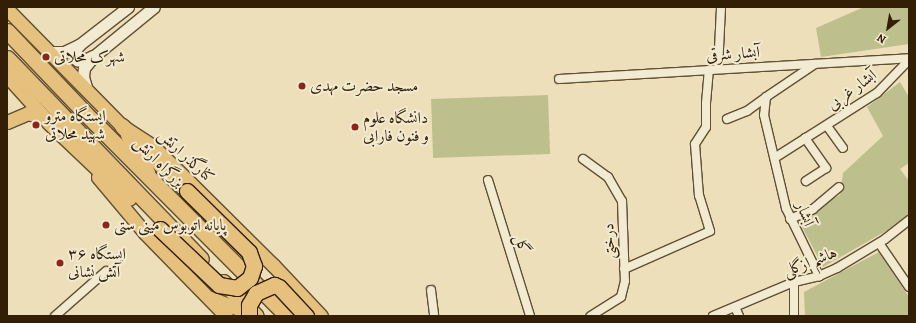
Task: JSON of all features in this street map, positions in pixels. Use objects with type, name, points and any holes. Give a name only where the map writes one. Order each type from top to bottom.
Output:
[{"type":"highway","name":"بزرگراه ارتش","points":[[7,31],[152,181],[287,316]]},
{"type":"highway","points":[[7,58],[256,316]]},
{"type":"highway","points":[[49,122],[219,286],[237,288],[250,278],[254,266],[249,252],[122,126]]},
{"type":"highway","points":[[249,316],[249,305],[256,293],[274,285],[279,287],[306,316]]},
{"type":"main road","points":[[49,52],[64,52],[79,45],[128,7]]},
{"type":"main road","points":[[79,45],[74,52],[77,60],[83,61],[94,56],[154,7]]},
{"type":"main road","name":"کنارگذر ارتش","points":[[7,9],[122,126],[154,147],[273,265],[321,316]]},
{"type":"main road","points":[[87,90],[84,72],[94,56]]},
{"type":"main road","points":[[7,76],[145,233],[226,316]]},
{"type":"main road","points":[[7,84],[7,93]]},
{"type":"main road","points":[[7,118],[31,113],[49,122]]},
{"type":"main road","points":[[122,126],[152,181]]},
{"type":"main road","points":[[207,296],[256,316]]},
{"type":"street","points":[[718,69],[721,7]]},
{"type":"street","name":"آبشار شرقی","points":[[559,79],[909,59]]},
{"type":"street","name":"آبشار غربی","points":[[805,138],[878,93],[909,59]]},
{"type":"street","points":[[727,119],[747,111],[815,64]]},
{"type":"street","name":"درختی","points":[[583,159],[608,177],[622,201],[624,269],[710,231],[699,196],[695,144],[706,127],[709,70]]},
{"type":"street","name":"آبشار","points":[[766,97],[764,115],[768,136],[776,157],[790,219],[819,276]]},
{"type":"street","points":[[826,126],[843,148]]},
{"type":"street","points":[[776,157],[805,138],[826,168],[806,181]]},
{"type":"street","name":"گل","points":[[488,180],[530,316]]},
{"type":"street","points":[[790,219],[814,209],[839,187]]},
{"type":"street","name":"هاشم ازگلی","points":[[713,316],[794,282],[819,276],[879,243],[909,220]]},
{"type":"street","points":[[879,243],[909,287]]},
{"type":"street","points":[[590,316],[621,297],[625,281],[624,269]]},
{"type":"street","points":[[55,316],[106,271]]},
{"type":"street","points":[[794,282],[794,316]]},
{"type":"street","points":[[431,290],[434,316]]},
{"type":"street","points":[[735,307],[739,316]]},
{"type":"green space","points":[[864,7],[909,7],[909,44],[821,57],[816,28]]},
{"type":"green space","points":[[900,82],[909,97],[909,163],[900,169],[909,181],[909,214],[886,231],[823,267],[798,219],[840,195],[843,173],[883,136],[867,107]]},
{"type":"green space","points":[[548,95],[550,154],[433,158],[431,99]]},
{"type":"green space","points":[[879,252],[909,297],[909,316],[805,316],[804,292]]},
{"type":"place","name":"شهرک محلاتی","points":[[46,57]]},
{"type":"place","name":"مسجد حضرت مهدی","points":[[302,86]]},
{"type":"place","name":"ایستگاه مترو شهید محلاتی","points":[[36,125]]},
{"type":"place","name":"دانشگاه علوم و فنون فارابی","points":[[355,127]]},
{"type":"place","name":"پایانه اتوبوس مینی ستی","points":[[106,225]]},
{"type":"place","name":"ایستگاه ۳۶ آتش نشانی","points":[[60,263]]}]
